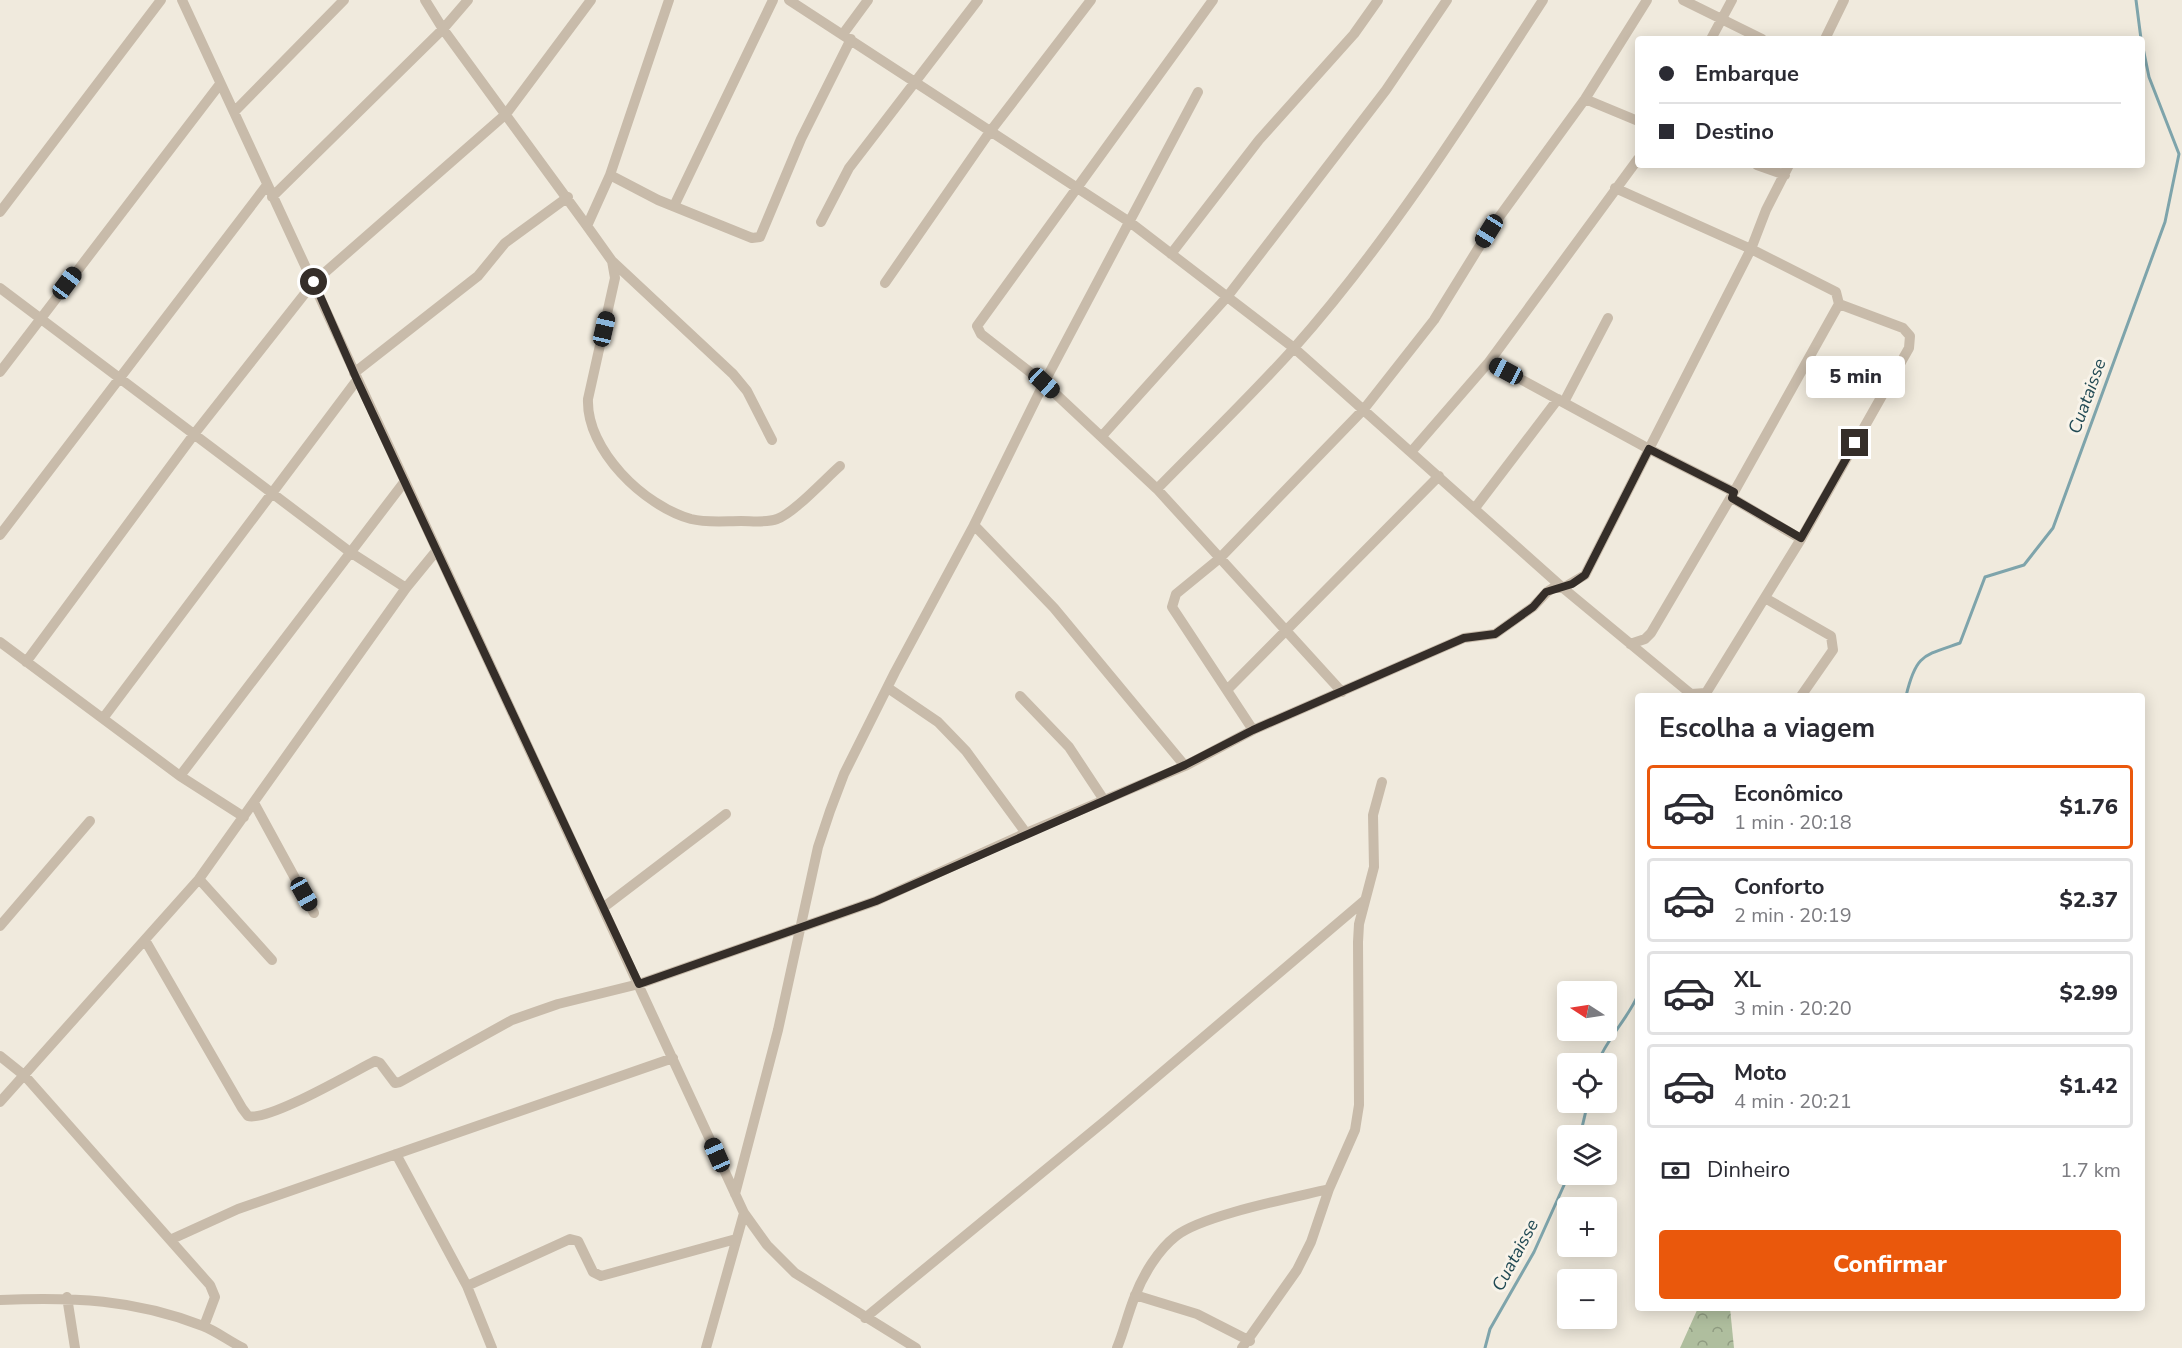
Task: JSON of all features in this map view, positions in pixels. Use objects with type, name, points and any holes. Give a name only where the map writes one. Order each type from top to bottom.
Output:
[{"type":"street","points":[[0,212],[161,0]]},
{"type":"street","points":[[234,112],[344,0]]},
{"type":"street","points":[[425,0],[442,29],[568,196],[612,261],[733,374],[747,391],[772,440]]},
{"type":"street","points":[[272,197],[442,29],[468,0]]},
{"type":"street","points":[[26,662],[195,433],[314,282],[506,114],[591,0]]},
{"type":"street","points":[[587,226],[610,175],[669,0]]},
{"type":"street","points":[[674,206],[773,0]]},
{"type":"street","points":[[789,0],[915,81],[989,133],[1131,223],[1294,348],[1563,588],[1690,693]]},
{"type":"street","points":[[610,175],[674,206],[752,238],[760,237],[847,37],[868,0]]},
{"type":"street","points":[[821,222],[849,168],[978,0]]},
{"type":"street","points":[[885,283],[989,133],[1091,0]]},
{"type":"street","points":[[1213,0],[977,326],[981,334],[1044,383],[1157,489],[1342,692]]},
{"type":"street","points":[[1171,254],[1259,140],[1354,34],[1378,0]]},
{"type":"street","points":[[1102,436],[1227,297],[1379,99],[1446,0]]},
{"type":"street","points":[[1157,489],[1294,348],[1390,227],[1474,108],[1543,0]]},
{"type":"street","points":[[1253,730],[1172,607],[1176,594],[1220,558],[1364,410],[1434,320],[1489,231],[1585,99],[1647,0]]},
{"type":"street","points":[[1683,0],[1756,36]]},
{"type":"street","points":[[1713,36],[1732,0]]},
{"type":"street","points":[[1826,36],[1844,0]]},
{"type":"street","points":[[185,1],[272,197],[314,282],[355,376],[744,1213],[766,1245],[795,1273],[916,1348]]},
{"type":"street","points":[[0,372],[220,84]]},
{"type":"street","points":[[735,1194],[778,1030],[818,847],[844,774],[974,525],[1044,383],[1131,223],[1198,92]]},
{"type":"street","points":[[1585,99],[1635,120]]},
{"type":"street","points":[[1411,452],[1489,362],[1635,163]]},
{"type":"street","points":[[146,940],[242,1108],[253,1117],[293,1103],[375,1061],[380,1062],[395,1083],[400,1082],[513,1020],[558,1004],[639,984],[876,901],[1026,833],[1185,765],[1253,730],[1464,638],[1495,634],[1533,607],[1546,592],[1553,588],[1563,588],[1585,575],[1751,249],[1766,210],[1787,170]]},
{"type":"street","points":[[0,535],[267,185]]},
{"type":"street","points":[[1615,188],[1751,249],[1836,292],[1839,304],[1733,495],[1651,633],[1645,639],[1629,644]]},
{"type":"street","points":[[104,717],[273,493],[355,376],[478,276],[505,243],[568,196]]},
{"type":"street","points":[[612,261],[615,282],[588,399],[588,415],[592,432],[618,471],[665,508],[686,517],[704,521],[771,521],[785,515],[840,466]]},
{"type":"street","points":[[0,288],[350,552],[406,588]]},
{"type":"street","points":[[1703,693],[1710,689],[1801,538],[1909,348],[1911,340],[1908,332],[1903,328],[1839,304]]},
{"type":"street","points":[[1475,508],[1561,401],[1608,318]]},
{"type":"street","points":[[1489,362],[1733,495],[1801,538]]},
{"type":"street","points":[[1228,689],[1439,476]]},
{"type":"street","points":[[180,776],[405,481]]},
{"type":"street","points":[[974,525],[1054,608],[1185,765]]},
{"type":"street","points":[[0,1102],[199,879],[406,588],[437,550]]},
{"type":"street","points":[[1765,598],[1831,636],[1833,650],[1803,693]]},
{"type":"street","points":[[0,642],[104,717],[180,776],[244,817]]},
{"type":"street","points":[[888,688],[938,722],[966,751],[1026,833]]},
{"type":"street","points":[[1020,696],[1069,747],[1104,800]]},
{"type":"street","points":[[1135,1295],[1197,1314],[1246,1344],[1297,1270],[1311,1242],[1329,1189],[1355,1130],[1359,1105],[1358,942],[1365,900],[1374,867],[1372,815],[1382,782]]},
{"type":"street","points":[[254,803],[314,913]]},
{"type":"street","points":[[603,907],[726,814]]},
{"type":"street","points":[[0,926],[90,821]]},
{"type":"street","points":[[199,879],[272,960]]},
{"type":"street","points":[[865,1318],[1089,1135],[1365,900]]},
{"type":"street","points":[[0,1056],[25,1076],[172,1239],[210,1285],[215,1297],[204,1326]]},
{"type":"street","points":[[172,1239],[238,1209],[673,1058]]},
{"type":"street","points":[[396,1154],[467,1286],[492,1348]]},
{"type":"street","points":[[1117,1348],[1135,1295],[1161,1251],[1177,1235],[1194,1226],[1270,1203],[1329,1189]]},
{"type":"street","points":[[706,1348],[744,1213]]},
{"type":"street","points":[[467,1286],[570,1239],[578,1241],[593,1272],[600,1276],[736,1239]]},
{"type":"street","points":[[67,1297],[75,1348]]},
{"type":"street","points":[[0,1300],[67,1297],[109,1301],[204,1326],[225,1344],[243,1348]]},
{"type":"green space","points":[[1697,1311],[1730,1311],[1734,1348],[1680,1348]]},
{"type":"waterway","name":"Cuataisse","points":[[2136,0],[2141,36]]},
{"type":"waterway","name":"Cuataisse","points":[[1907,693],[1913,672],[1923,659],[1929,654],[1960,643],[1985,577],[2024,565],[2053,528],[2165,222],[2179,154],[2149,77],[2145,58]]},
{"type":"waterway","name":"Cuataisse","points":[[1602,1053],[1635,1000]]},
{"type":"waterway","name":"Cuataisse","points":[[1583,1125],[1585,1113]]},
{"type":"waterway","name":"Cuataisse","points":[[1485,1348],[1490,1329],[1534,1252],[1564,1185]]},
{"type":"route","points":[[314,282],[357,380],[639,984],[876,901],[1026,833],[1185,765],[1253,730],[1464,638],[1495,634],[1533,607],[1546,592],[1553,588],[1563,588],[1585,575],[1649,449],[1734,492],[1732,498],[1801,538],[1855,443]]}]
